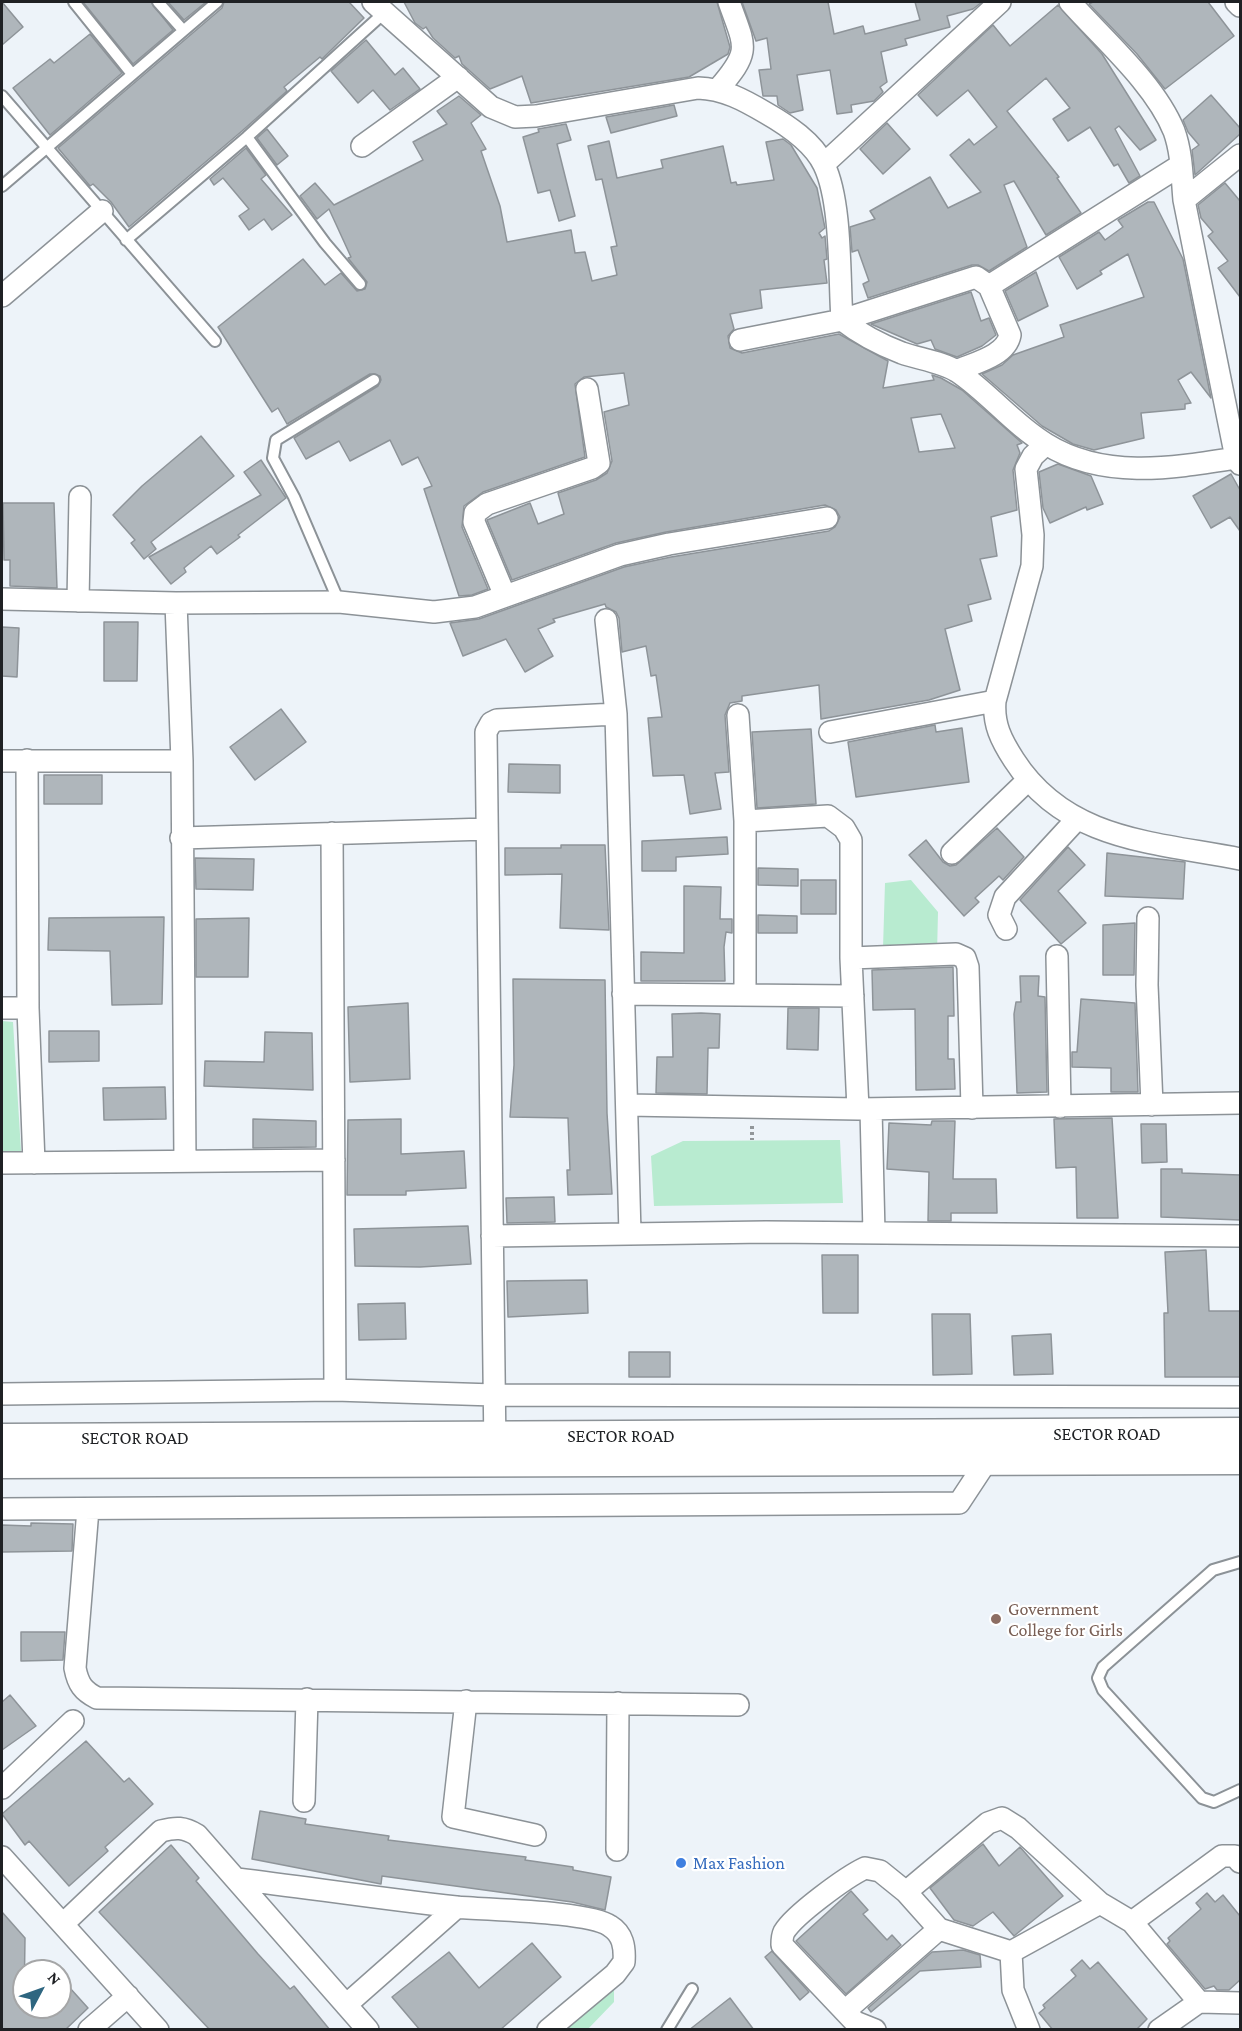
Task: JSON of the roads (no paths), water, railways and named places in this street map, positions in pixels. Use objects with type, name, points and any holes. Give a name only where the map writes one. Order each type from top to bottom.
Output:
[{"type":"main road","name":"SECTOR ROAD","points":[[2,1463],[495,1449],[1240,1433]]},
{"type":"main road","name":"SECTOR ROAD","points":[[2,1439],[988,1459],[1240,1459]]},
{"type":"street","points":[[719,88],[740,65],[744,52],[729,2]]},
{"type":"street","points":[[824,164],[1000,2]]},
{"type":"street","points":[[842,320],[860,333],[899,352],[956,371],[1046,444],[1081,458],[1124,469],[1166,469],[1238,461],[1184,200],[1175,134],[1164,110],[1070,2]]},
{"type":"street","points":[[1236,2],[1240,6]]},
{"type":"street","points":[[379,7],[491,107],[515,117],[536,116],[698,88],[719,88],[787,124],[824,164],[834,200],[842,320]]},
{"type":"street","points":[[362,146],[458,77]]},
{"type":"street","points":[[1184,200],[1240,155]]},
{"type":"street","points":[[989,286],[1181,165]]},
{"type":"street","points":[[2,296],[102,212]]},
{"type":"street","points":[[741,340],[842,320],[976,277],[989,286],[1010,335],[1008,343],[1002,350],[956,371]]},
{"type":"street","points":[[505,596],[474,522],[475,513],[487,504],[592,468],[599,463],[587,389]]},
{"type":"street","points":[[1046,444],[1033,456],[1026,469],[1033,536],[1032,566],[994,701],[994,720],[1004,745],[1027,781],[1068,815],[1103,831],[1240,859]]},
{"type":"street","points":[[78,601],[80,497]]},
{"type":"street","points":[[2,599],[176,603],[339,602],[434,612],[475,607],[620,555],[669,544],[827,518]]},
{"type":"street","points":[[176,603],[182,761],[185,1161]]},
{"type":"street","points":[[606,620],[616,714],[630,1234]]},
{"type":"street","points":[[830,732],[994,701]]},
{"type":"street","points":[[495,1449],[485,739],[491,723],[497,720],[616,714]]},
{"type":"street","points":[[738,715],[745,821],[745,994]]},
{"type":"street","points":[[27,760],[28,1008],[34,1163]]},
{"type":"street","points":[[2,761],[182,761]]},
{"type":"street","points":[[952,853],[1027,781]]},
{"type":"street","points":[[745,821],[828,816],[844,828],[850,840],[853,996],[874,1233]]},
{"type":"street","points":[[1006,929],[999,915],[1005,897],[1077,819]]},
{"type":"street","points":[[181,838],[487,829]]},
{"type":"street","points":[[332,833],[335,1390]]},
{"type":"street","points":[[1148,918],[1147,986],[1152,1105]]},
{"type":"street","points":[[851,958],[956,954],[965,958],[968,967],[972,1108]]},
{"type":"street","points":[[1057,956],[1060,1107]]},
{"type":"street","points":[[623,994],[853,996]]},
{"type":"street","points":[[2,1008],[28,1008]]},
{"type":"street","points":[[627,1105],[864,1109],[1240,1103]]},
{"type":"street","points":[[2,1163],[334,1160]]},
{"type":"street","points":[[492,1236],[874,1233],[1240,1236]]},
{"type":"street","points":[[2,1394],[335,1390],[494,1395],[1240,1397]]},
{"type":"street","points":[[2,1509],[959,1503],[988,1459]]},
{"type":"street","points":[[88,1509],[75,1668],[78,1681],[85,1691],[97,1698],[738,1705]]},
{"type":"street","points":[[304,1801],[307,1699]]},
{"type":"street","points":[[466,1701],[453,1817],[535,1835]]},
{"type":"street","points":[[617,1850],[618,1703]]},
{"type":"street","points":[[2,1788],[73,1721]]},
{"type":"street","points":[[906,1892],[988,1823],[1002,1818],[1018,1828],[1100,1904],[1132,1922],[1199,2002]]},
{"type":"street","points":[[63,1924],[161,1831],[176,1827],[187,1828],[198,1835],[368,2030]]},
{"type":"street","points":[[1132,1922],[1222,1856],[1235,1856],[1240,1862]]},
{"type":"street","points":[[2,1857],[158,2030]]},
{"type":"street","points":[[875,2030],[855,2022],[782,1945],[782,1934],[792,1921],[852,1874],[865,1868],[880,1871],[906,1892],[939,1929],[1011,1952],[1100,1904]]},
{"type":"street","points":[[237,1879],[457,1907],[587,1919],[610,1926],[621,1937],[624,1962],[615,1974],[548,2030]]},
{"type":"street","points":[[346,2005],[457,1907]]},
{"type":"street","points":[[845,2011],[939,1929]]},
{"type":"street","points":[[1011,1952],[1013,1990],[1029,2030]]},
{"type":"street","points":[[89,2030],[128,1996]]},
{"type":"street","points":[[1159,2030],[1199,2002],[1238,2000]]},
{"type":"lane","points":[[74,2],[132,74]]},
{"type":"lane","points":[[158,2],[183,30]]},
{"type":"lane","points":[[2,186],[217,2]]},
{"type":"lane","points":[[126,240],[247,137],[379,7]]},
{"type":"lane","points":[[2,96],[214,341]]},
{"type":"lane","points":[[247,137],[318,234],[360,284]]},
{"type":"lane","points":[[339,602],[294,497],[273,458],[273,447],[276,440],[374,380]]},
{"type":"lane","points":[[1240,1562],[1213,1570],[1102,1667],[1098,1678],[1103,1689],[1202,1798],[1214,1802],[1240,1790]]},
{"type":"lane","points":[[667,2030],[692,1989]]},
{"type":"place","name":"Government College for Girls","points":[[996,1619]]},
{"type":"place","name":"Max Fashion","points":[[681,1863]]}]
